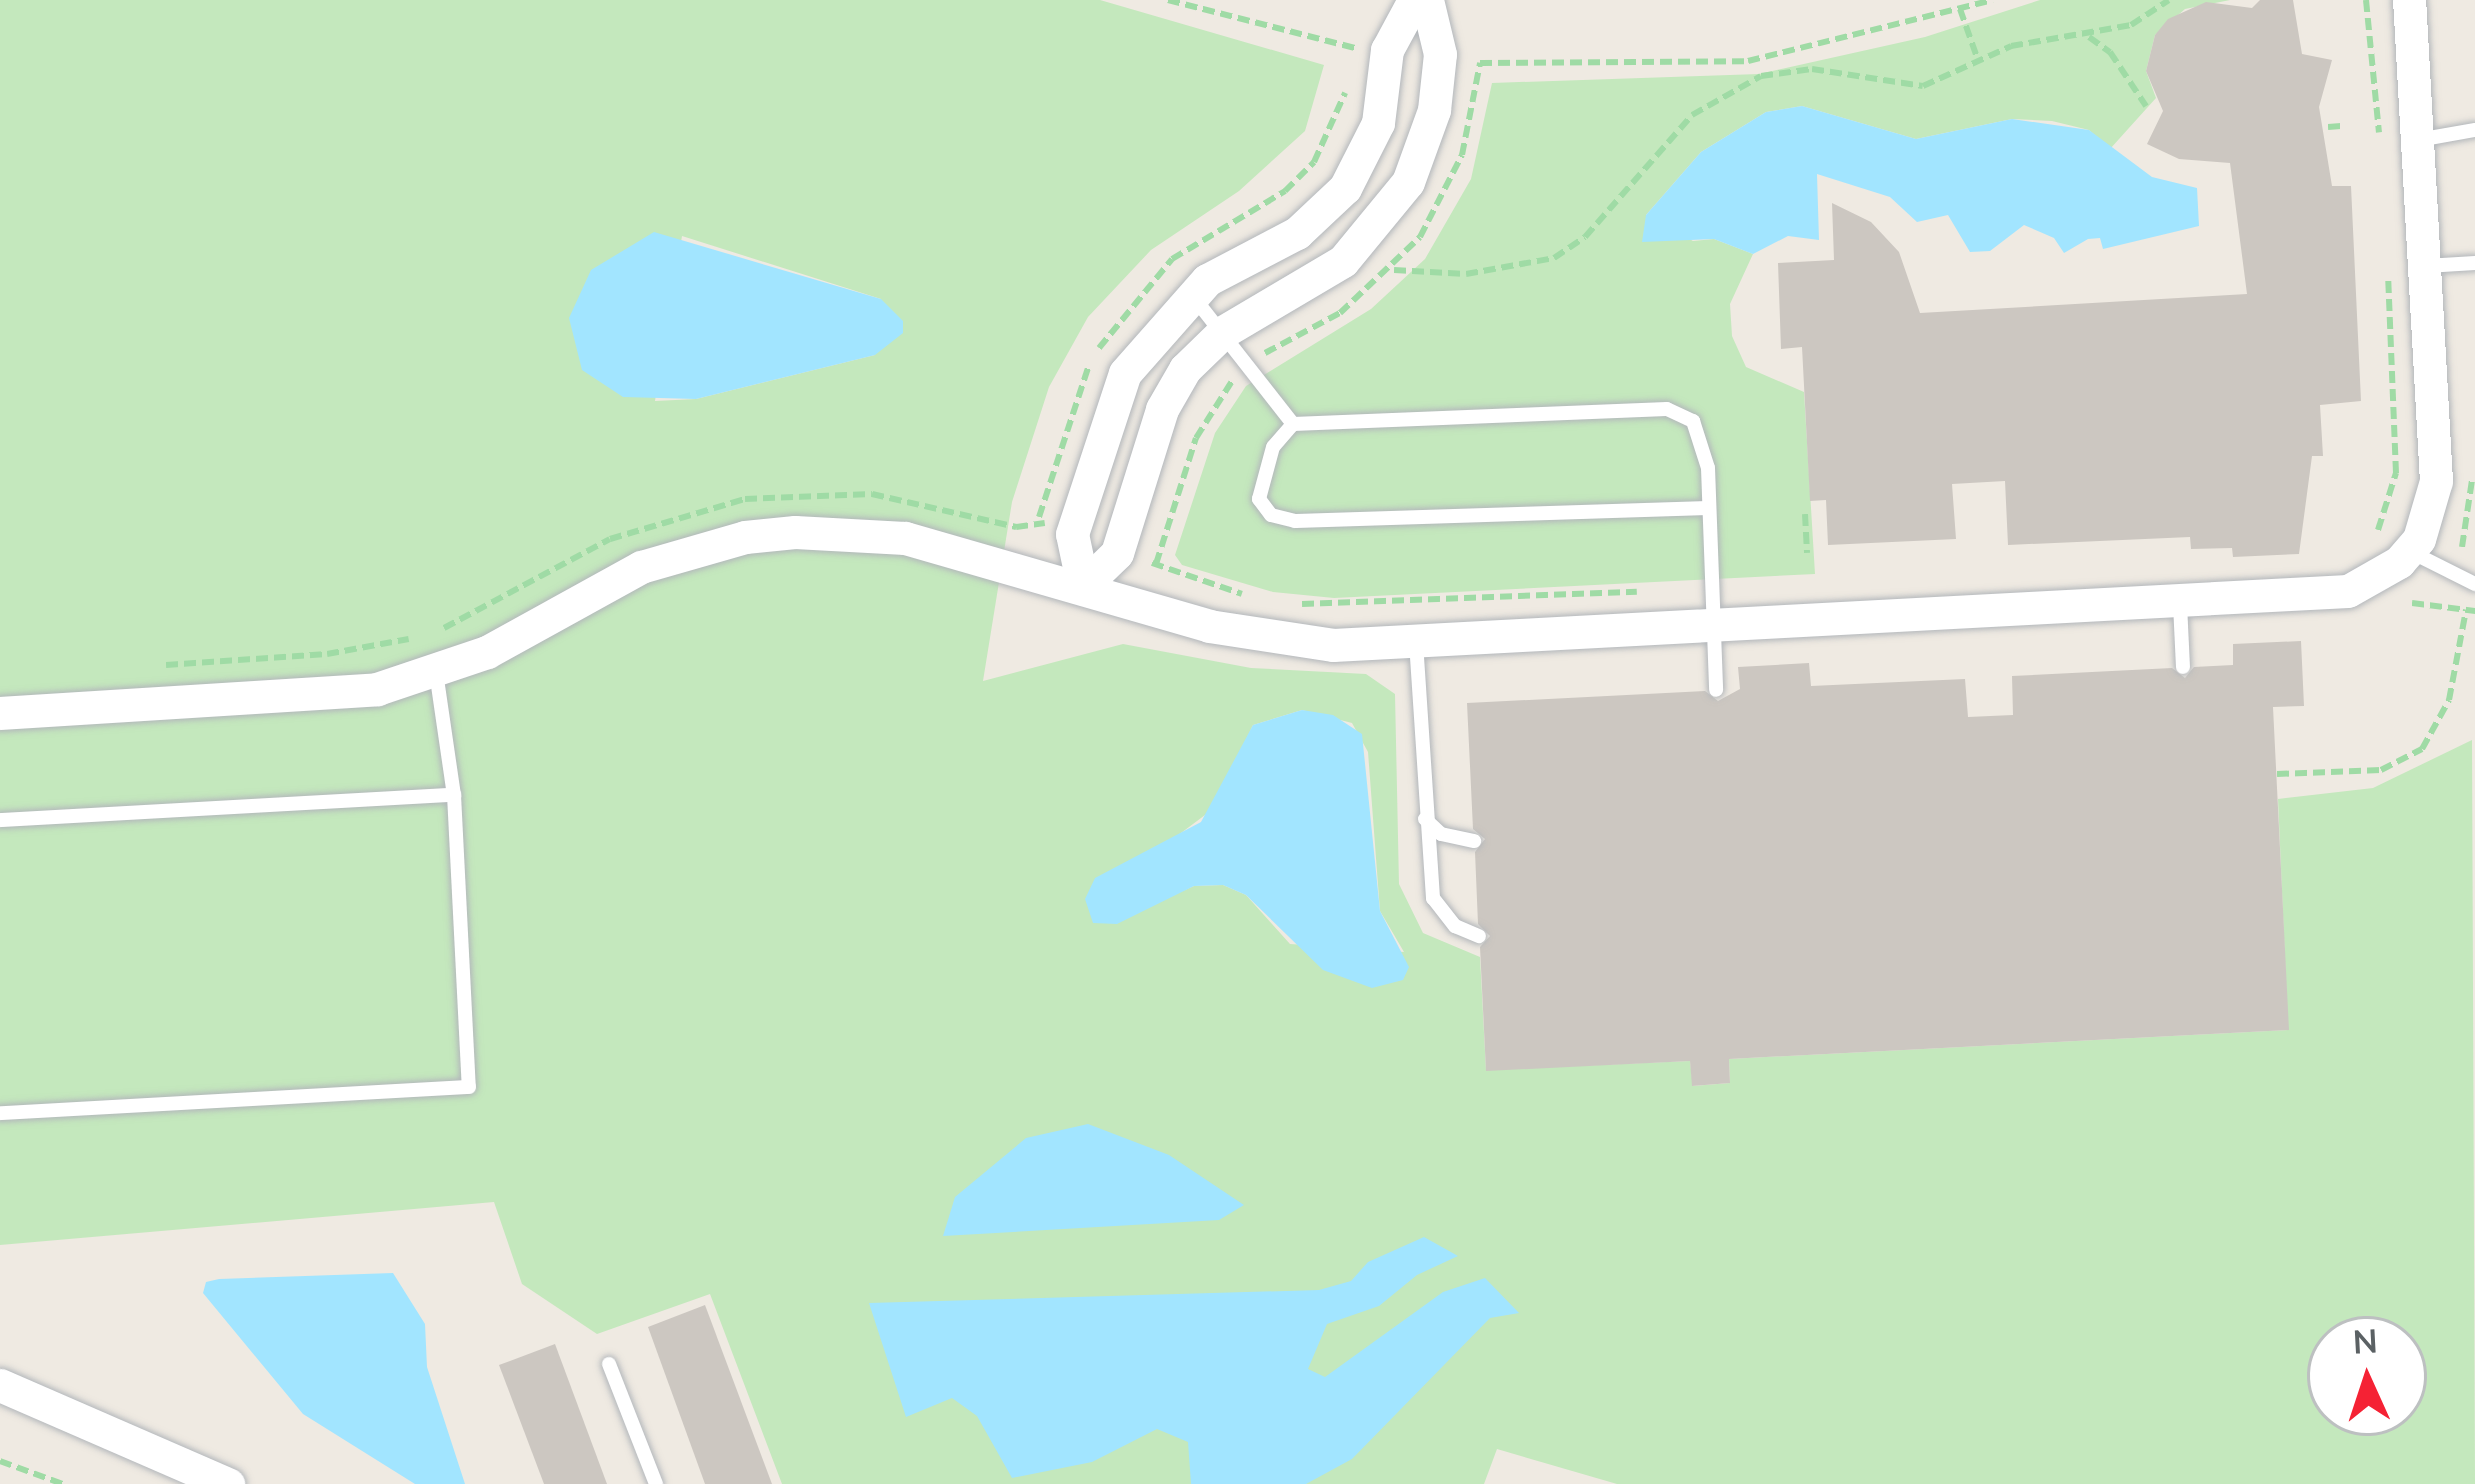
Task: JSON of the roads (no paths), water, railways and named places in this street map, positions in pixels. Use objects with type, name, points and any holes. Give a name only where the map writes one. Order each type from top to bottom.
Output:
[{"type":"street","points":[[1084,586],[1072,534],[1110,406],[1144,344],[1191,294],[1297,233],[1345,188],[1378,123],[1388,50],[1414,0]]},
{"type":"street","points":[[1084,586],[1117,553],[1173,387],[1223,332],[1343,261],[1408,182],[1434,110],[1441,54],[1427,0]]},
{"type":"street","points":[[0,712],[334,696],[436,672],[641,566],[745,537],[904,538],[1267,640],[1416,642],[2180,604],[2348,591],[2408,551],[2432,510],[2436,481],[2409,0]]},
{"type":"street","points":[[0,1385],[228,1484]]},
{"type":"lane","points":[[2418,140],[2475,130]]},
{"type":"lane","points":[[2425,266],[2475,263]]},
{"type":"lane","points":[[1191,294],[1293,424]]},
{"type":"lane","points":[[1709,508],[1294,521],[1271,515],[1259,499],[1273,447],[1293,424],[1667,409],[1693,421],[1704,442],[1709,508],[1716,690]]},
{"type":"lane","points":[[2408,551],[2475,584]]},
{"type":"lane","points":[[2180,604],[2183,668]]},
{"type":"lane","points":[[1416,642],[1432,898],[1455,926],[1479,936]]},
{"type":"lane","points":[[0,1113],[469,1087],[454,795],[436,672]]},
{"type":"lane","points":[[0,820],[454,795]]},
{"type":"lane","points":[[1425,819],[1441,834],[1474,841]]},
{"type":"lane","points":[[609,1364],[656,1484]]},
{"type":"water","points":[[1802,106],[1916,139],[2012,119],[2089,130],[2152,177],[2197,188],[2199,226],[2103,249],[2100,238],[2088,239],[2064,253],[2054,238],[2024,225],[1990,251],[1970,252],[1948,215],[1917,222],[1890,197],[1817,174],[1819,240],[1788,236],[1753,254],[1714,239],[1642,242],[1646,215],[1701,152],[1766,112]]},
{"type":"water","points":[[654,232],[881,299],[903,321],[903,333],[875,355],[696,399],[623,397],[582,370],[569,318],[591,270]]},
{"type":"water","points":[[1302,710],[1333,715],[1362,734],[1380,911],[1409,967],[1403,980],[1372,988],[1323,970],[1246,895],[1223,885],[1194,886],[1117,924],[1093,923],[1085,899],[1095,878],[1201,822],[1253,725]]},
{"type":"water","points":[[1088,1124],[1169,1155],[1244,1205],[1219,1220],[943,1236],[955,1197],[1026,1138]]},
{"type":"water","points":[[1424,1237],[1458,1256],[1417,1275],[1379,1306],[1327,1324],[1308,1369],[1325,1377],[1443,1292],[1485,1278],[1519,1313],[1490,1318],[1352,1459],[1306,1484],[1191,1484],[1188,1442],[1157,1429],[1092,1462],[1012,1478],[977,1416],[952,1398],[906,1417],[869,1303],[1319,1290],[1351,1281],[1368,1262]]},
{"type":"water","points":[[393,1273],[425,1324],[427,1367],[465,1484],[415,1484],[303,1414],[203,1293],[206,1282],[219,1279]]}]
